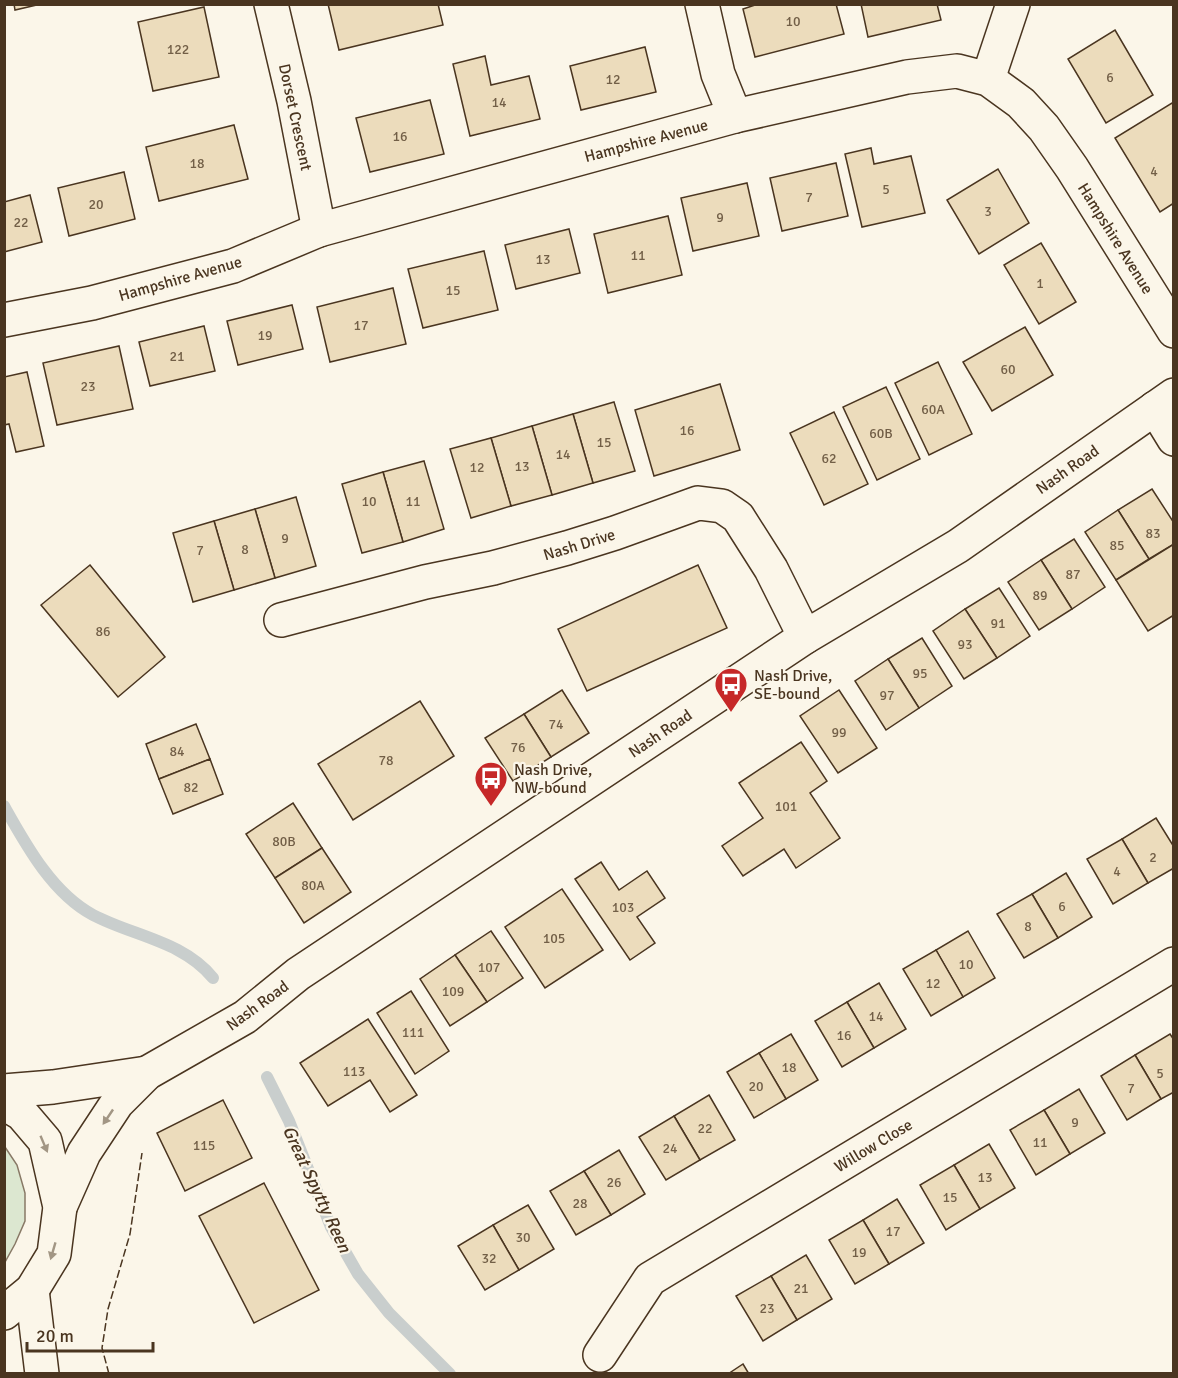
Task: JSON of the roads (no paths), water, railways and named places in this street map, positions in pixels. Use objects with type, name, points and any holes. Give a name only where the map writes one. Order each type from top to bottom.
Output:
[{"type":"street","name":"Dorset Crescent","points":[[271,4],[294,101],[319,230]]},
{"type":"street","points":[[702,4],[718,74],[735,116]]},
{"type":"street","points":[[988,78],[1013,4]]},
{"type":"street","name":"Hampshire Avenue","points":[[4,320],[92,303],[233,266],[319,230],[735,116],[907,77],[957,71],[988,78],[1021,103],[1044,128],[1072,168],[1173,331]]},
{"type":"street","points":[[1164,401],[1173,439]]},
{"type":"street","name":"Nash Road","points":[[60,1207],[84,1154],[117,1103],[147,1073],[245,1017],[298,974],[805,637],[958,546],[1164,401]]},
{"type":"street","name":"Nash Drive","points":[[281,620],[567,548],[698,503],[722,506],[738,517],[771,569],[805,637]]},
{"type":"street","name":"Willow Close","points":[[600,1355],[650,1279],[1173,964]]},
{"type":"street","name":"Nash Road","points":[[4,1091],[53,1087],[147,1073]]},
{"type":"street","points":[[4,1103],[22,1114],[45,1141],[60,1207],[54,1254],[32,1290],[4,1313]]},
{"type":"street","points":[[32,1290],[42,1374]]},
{"type":"waterway","name":"Great Spytty Reen","points":[[4,806],[41,867],[78,906],[108,922],[172,947],[201,966],[213,978]]},
{"type":"waterway","name":"Great Spytty Reen","points":[[267,1077],[289,1121],[331,1227],[358,1274],[389,1313],[450,1374]]},
{"type":"place","name":"Nash Drive, SE-bound","points":[[731,713]]},
{"type":"place","name":"Nash Drive, NW-bound","points":[[491,807]]}]
